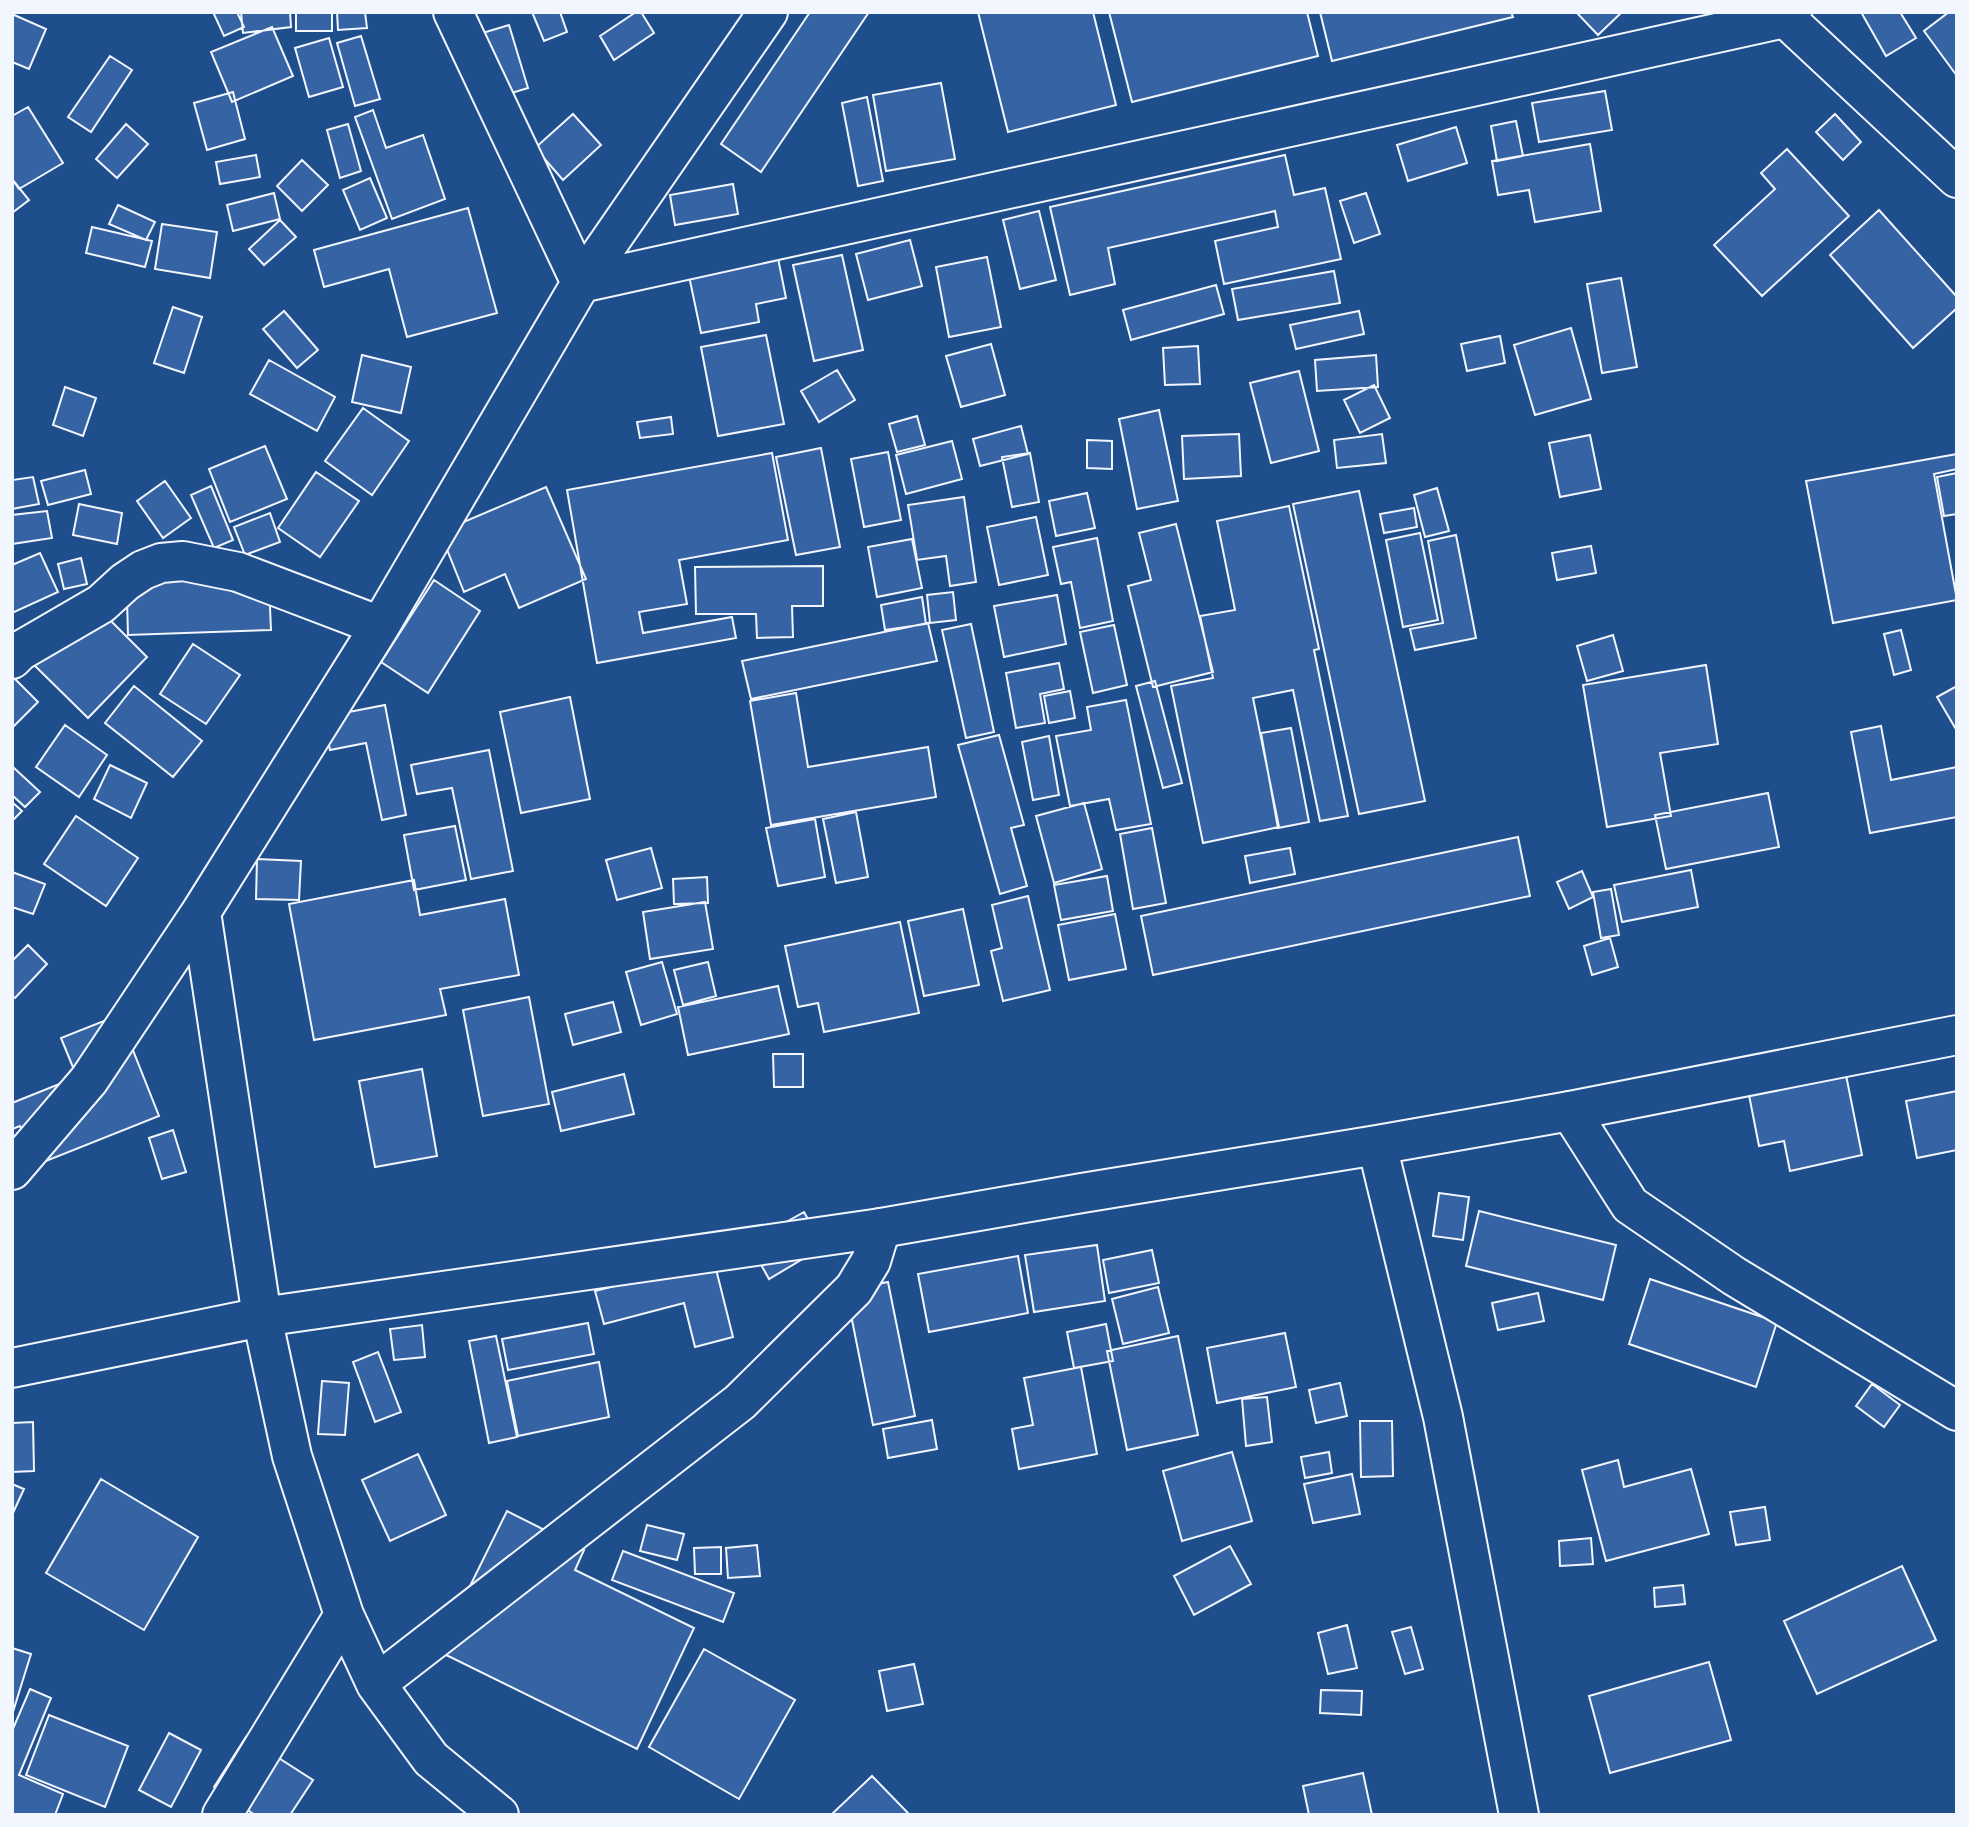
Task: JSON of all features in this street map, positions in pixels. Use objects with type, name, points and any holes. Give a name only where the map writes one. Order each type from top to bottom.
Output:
[{"type":"street","points":[[453,12],[581,284]]},
{"type":"street","points":[[12,1170],[89,1080],[201,912],[380,626],[581,284],[768,12]]},
{"type":"street","points":[[581,284],[1785,14],[1957,177]]},
{"type":"street","points":[[12,659],[20,651],[101,604],[143,570],[161,563],[183,561],[237,572],[380,626]]},
{"type":"street","points":[[201,912],[262,1317],[292,1456],[344,1615],[376,1684],[431,1759],[499,1815]]},
{"type":"street","points":[[12,1368],[262,1317],[881,1228],[1377,1145],[1570,1111],[1957,1035]]},
{"type":"street","points":[[1570,1111],[1630,1205],[1734,1276],[1957,1411]]},
{"type":"street","points":[[1377,1145],[1443,1417],[1519,1815]]},
{"type":"street","points":[[376,1684],[740,1402],[854,1289],[872,1261],[881,1228]]},
{"type":"street","points":[[222,1815],[344,1615]]},
{"type":"building","points":[[213,12],[237,12],[244,27],[224,36]]},
{"type":"building","points":[[241,12],[290,12],[291,27],[243,33]]},
{"type":"building","points":[[296,12],[332,12],[332,31],[296,31]]},
{"type":"building","points":[[337,12],[365,12],[367,28],[338,30]]},
{"type":"building","points":[[532,12],[560,12],[567,32],[544,41]]},
{"type":"building","points":[[636,12],[641,12],[654,33],[614,60],[600,36]]},
{"type":"building","points":[[810,12],[869,12],[761,172],[721,144]]},
{"type":"building","points":[[978,12],[1093,12],[1116,105],[1008,132]]},
{"type":"building","points":[[1109,12],[1307,12],[1318,56],[1132,102]]},
{"type":"building","points":[[1320,12],[1511,12],[1513,17],[1332,61]]},
{"type":"building","points":[[1576,12],[1622,12],[1598,35]]},
{"type":"building","points":[[1861,12],[1900,12],[1916,38],[1886,56]]},
{"type":"building","points":[[1949,12],[1957,12],[1957,76],[1924,31]]},
{"type":"building","points":[[12,14],[46,29],[29,69],[12,62]]},
{"type":"building","points":[[509,25],[528,88],[485,101],[466,38]]},
{"type":"building","points":[[272,27],[293,76],[232,102],[211,52]]},
{"type":"building","points":[[361,36],[380,99],[355,106],[337,43]]},
{"type":"building","points":[[329,38],[343,87],[309,97],[295,48]]},
{"type":"building","points":[[110,56],[132,70],[91,132],[68,117]]},
{"type":"building","points":[[941,83],[955,159],[886,171],[873,95]]},
{"type":"building","points":[[1605,91],[1612,130],[1539,142],[1532,103]]},
{"type":"building","points":[[233,92],[245,139],[207,150],[194,103]]},
{"type":"building","points":[[867,97],[883,181],[858,186],[842,103]]},
{"type":"building","points":[[28,107],[63,163],[19,189],[12,179],[12,116]]},
{"type":"building","points":[[373,110],[386,148],[423,135],[445,199],[392,219],[355,117]]},
{"type":"building","points":[[573,114],[601,145],[563,180],[535,148]]},
{"type":"building","points":[[1835,114],[1861,142],[1843,160],[1816,132]]},
{"type":"building","points":[[1516,121],[1523,156],[1497,161],[1491,126]]},
{"type":"building","points":[[126,124],[148,144],[117,178],[96,159]]},
{"type":"building","points":[[348,124],[361,171],[340,178],[327,130]]},
{"type":"building","points":[[1456,127],[1467,163],[1408,181],[1397,145]]},
{"type":"building","points":[[1590,144],[1601,211],[1535,222],[1529,190],[1498,195],[1492,161]]},
{"type":"building","points":[[1787,149],[1849,216],[1762,296],[1714,245],[1775,189],[1761,173]]},
{"type":"building","points":[[256,155],[260,177],[220,184],[216,162]]},
{"type":"building","points":[[1285,155],[1294,195],[1325,188],[1341,259],[1224,284],[1215,241],[1278,227],[1275,211],[1108,248],[1115,284],[1070,295],[1050,207]]},
{"type":"building","points":[[302,160],[328,185],[302,211],[277,186]]},
{"type":"building","points":[[370,178],[387,218],[360,230],[343,190]]},
{"type":"building","points":[[12,179],[29,200],[12,213]]},
{"type":"building","points":[[733,184],[738,214],[675,225],[670,195]]},
{"type":"building","points":[[274,193],[280,219],[233,231],[227,205]]},
{"type":"building","points":[[1366,193],[1380,234],[1354,243],[1340,201]]},
{"type":"building","points":[[118,205],[155,222],[146,240],[109,224]]},
{"type":"building","points":[[468,208],[497,313],[407,337],[389,269],[324,287],[314,250]]},
{"type":"building","points":[[1879,210],[1957,297],[1957,308],[1913,348],[1830,255]]},
{"type":"building","points":[[1039,211],[1056,280],[1020,289],[1003,220]]},
{"type":"building","points":[[280,220],[296,237],[264,265],[249,249]]},
{"type":"building","points":[[162,224],[217,232],[210,278],[155,269]]},
{"type":"building","points":[[92,227],[152,241],[145,267],[86,253]]},
{"type":"building","points":[[910,240],[922,286],[868,300],[856,254]]},
{"type":"building","points":[[842,255],[863,350],[814,361],[793,265]]},
{"type":"building","points":[[987,257],[1001,327],[949,337],[936,267]]},
{"type":"building","points":[[778,258],[786,298],[756,304],[759,322],[701,333],[689,276]]},
{"type":"building","points":[[1334,271],[1340,303],[1238,320],[1232,289]]},
{"type":"building","points":[[1621,278],[1637,367],[1602,373],[1587,284]]},
{"type":"building","points":[[1216,285],[1224,314],[1131,340],[1123,310]]},
{"type":"building","points":[[173,307],[202,317],[184,373],[154,363]]},
{"type":"building","points":[[284,311],[318,350],[297,368],[263,329]]},
{"type":"building","points":[[1359,311],[1364,334],[1296,349],[1290,325]]},
{"type":"building","points":[[1571,328],[1591,399],[1535,415],[1514,345]]},
{"type":"building","points":[[766,335],[784,424],[718,436],[701,347]]},
{"type":"building","points":[[1500,336],[1505,363],[1467,371],[1461,344]]},
{"type":"building","points":[[991,344],[1005,395],[961,407],[946,356]]},
{"type":"building","points":[[1198,346],[1200,384],[1165,385],[1163,348]]},
{"type":"building","points":[[362,355],[411,367],[401,413],[352,402]]},
{"type":"building","points":[[1376,355],[1378,387],[1317,391],[1315,360]]},
{"type":"building","points":[[269,360],[335,397],[317,431],[250,394]]},
{"type":"building","points":[[837,370],[855,400],[819,422],[801,391]]},
{"type":"building","points":[[1299,371],[1319,451],[1271,463],[1250,383]]},
{"type":"building","points":[[1374,385],[1390,418],[1360,433],[1344,400]]},
{"type":"building","points":[[65,387],[96,398],[83,436],[53,425]]},
{"type":"building","points":[[363,408],[409,441],[372,495],[325,461]]},
{"type":"building","points":[[1159,410],[1178,501],[1137,509],[1119,419]]},
{"type":"building","points":[[917,416],[925,445],[897,452],[889,424]]},
{"type":"building","points":[[671,417],[673,434],[640,438],[637,422]]},
{"type":"building","points":[[1021,426],[1028,454],[980,466],[973,439]]},
{"type":"building","points":[[1239,434],[1241,476],[1184,479],[1182,436]]},
{"type":"building","points":[[1382,434],[1386,463],[1337,468],[1334,440]]},
{"type":"building","points":[[1590,435],[1601,489],[1560,497],[1549,443]]},
{"type":"building","points":[[1087,440],[1112,441],[1112,469],[1087,468]]},
{"type":"building","points":[[952,441],[962,479],[906,494],[896,455]]},
{"type":"building","points":[[265,446],[287,499],[230,522],[209,469]]},
{"type":"building","points":[[821,448],[840,547],[796,555],[776,457]]},
{"type":"building","points":[[888,452],[901,520],[864,527],[851,459]]},
{"type":"building","points":[[772,453],[788,540],[679,560],[687,604],[639,612],[643,633],[732,617],[736,638],[597,663],[567,490]]},
{"type":"building","points":[[1030,453],[1039,502],[1012,507],[1002,457]]},
{"type":"building","points":[[1957,454],[1957,469],[1934,474],[1957,600],[1833,623],[1806,481]]},
{"type":"building","points":[[85,470],[91,494],[48,505],[41,481]]},
{"type":"building","points":[[316,472],[359,501],[320,557],[278,528]]},
{"type":"building","points":[[1957,473],[1957,514],[1944,516],[1937,477]]},
{"type":"building","points":[[33,477],[39,504],[12,509],[12,480]]},
{"type":"building","points":[[165,481],[191,518],[163,538],[137,501]]},
{"type":"building","points":[[211,486],[233,540],[214,548],[191,495]]},
{"type":"building","points":[[546,487],[586,579],[519,608],[505,574],[464,592],[440,532]]},
{"type":"building","points":[[1437,488],[1449,531],[1425,537],[1414,495]]},
{"type":"building","points":[[1359,491],[1425,801],[1359,814],[1293,504]]},
{"type":"building","points":[[1087,493],[1095,528],[1056,536],[1049,501]]},
{"type":"building","points":[[964,497],[976,582],[950,586],[946,556],[917,560],[908,505]]},
{"type":"building","points":[[79,504],[122,513],[117,544],[73,535]]},
{"type":"building","points":[[1289,506],[1319,649],[1314,650],[1348,816],[1320,821],[1293,690],[1253,698],[1279,827],[1203,843],[1171,686],[1213,678],[1200,616],[1235,610],[1217,521]]},
{"type":"building","points":[[1414,508],[1417,527],[1384,533],[1380,514]]},
{"type":"building","points":[[47,511],[52,538],[12,544],[12,515]]},
{"type":"building","points":[[270,513],[280,542],[245,555],[234,527]]},
{"type":"building","points":[[1036,517],[1048,575],[999,585],[987,527]]},
{"type":"building","points":[[1176,524],[1213,672],[1153,687],[1128,586],[1151,580],[1139,533]]},
{"type":"building","points":[[1420,533],[1438,620],[1403,627],[1386,540]]},
{"type":"building","points":[[1456,535],[1476,638],[1415,650],[1410,629],[1443,623],[1428,541]]},
{"type":"building","points":[[1097,538],[1113,621],[1080,628],[1071,582],[1061,584],[1053,547]]},
{"type":"building","points":[[912,539],[922,588],[877,597],[868,547]]},
{"type":"building","points":[[1591,546],[1596,573],[1557,580],[1552,553]]},
{"type":"building","points":[[40,553],[58,592],[12,613],[12,565]]},
{"type":"building","points":[[81,558],[87,584],[64,589],[58,564]]},
{"type":"building","points":[[268,562],[271,630],[128,635],[126,566]]},
{"type":"building","points":[[823,566],[823,606],[792,606],[793,637],[757,638],[756,614],[696,614],[695,567]]},
{"type":"building","points":[[434,580],[480,611],[428,693],[381,662]]},
{"type":"building","points":[[953,592],[956,620],[930,623],[927,595]]},
{"type":"building","points":[[1057,595],[1066,644],[1004,657],[994,606]]},
{"type":"building","points":[[87,597],[147,657],[88,718],[27,658]]},
{"type":"building","points":[[922,597],[926,624],[885,630],[881,605]]},
{"type":"building","points":[[928,623],[937,661],[751,699],[742,661]]},
{"type":"building","points":[[971,624],[994,732],[966,738],[942,630]]},
{"type":"building","points":[[1114,625],[1127,685],[1093,693],[1080,632]]},
{"type":"building","points":[[1901,630],[1911,670],[1894,675],[1884,634]]},
{"type":"building","points":[[1613,635],[1623,671],[1587,681],[1577,646]]},
{"type":"building","points":[[193,644],[240,675],[206,724],[160,694]]},
{"type":"building","points":[[1059,663],[1064,689],[1040,694],[1045,723],[1016,728],[1006,673]]},
{"type":"building","points":[[1706,665],[1718,744],[1660,753],[1671,816],[1607,827],[1583,685]]},
{"type":"building","points":[[12,676],[38,702],[12,728]]},
{"type":"building","points":[[1155,681],[1182,783],[1163,788],[1136,686]]},
{"type":"building","points":[[134,686],[202,741],[173,777],[105,723]]},
{"type":"building","points":[[1957,686],[1957,731],[1937,697]]},
{"type":"building","points":[[1070,691],[1075,718],[1049,723],[1044,696]]},
{"type":"building","points":[[796,693],[808,767],[928,747],[936,797],[771,825],[750,701]]},
{"type":"building","points":[[570,697],[590,799],[521,813],[500,712]]},
{"type":"building","points":[[1126,700],[1151,824],[1116,830],[1109,799],[1070,806],[1056,736],[1091,730],[1087,707]]},
{"type":"building","points":[[385,705],[406,815],[382,820],[366,743],[330,750],[323,717]]},
{"type":"building","points":[[65,725],[107,755],[79,797],[36,767]]},
{"type":"building","points":[[1881,726],[1891,780],[1957,767],[1957,817],[1870,833],[1851,732]]},
{"type":"building","points":[[1291,728],[1309,822],[1278,828],[1261,733]]},
{"type":"building","points":[[999,735],[1024,825],[1011,828],[1027,886],[1000,894],[958,745]]},
{"type":"building","points":[[1049,736],[1059,795],[1033,800],[1022,742]]},
{"type":"building","points":[[489,750],[513,871],[471,879],[452,788],[417,794],[411,765]]},
{"type":"building","points":[[110,765],[147,783],[131,818],[94,799]]},
{"type":"building","points":[[14,768],[40,792],[25,807],[12,795]]},
{"type":"building","points":[[1768,793],[1779,847],[1666,869],[1655,815]]},
{"type":"building","points":[[12,802],[22,811],[12,821]]},
{"type":"building","points":[[1084,803],[1102,869],[1054,883],[1036,816]]},
{"type":"building","points":[[856,812],[868,877],[836,883],[823,819]]},
{"type":"building","points":[[76,816],[138,858],[106,906],[44,864]]},
{"type":"building","points":[[815,819],[825,877],[778,886],[766,828]]},
{"type":"building","points":[[455,826],[466,880],[414,890],[404,835]]},
{"type":"building","points":[[1152,828],[1166,903],[1133,909],[1120,834]]},
{"type":"building","points":[[1518,837],[1530,896],[1153,975],[1141,916]]},
{"type":"building","points":[[651,848],[662,888],[617,900],[606,860]]},
{"type":"building","points":[[1290,848],[1295,874],[1250,883],[1245,856]]},
{"type":"building","points":[[257,859],[301,861],[299,900],[256,899]]},
{"type":"building","points":[[1691,870],[1698,907],[1622,922],[1614,885]]},
{"type":"building","points":[[1582,871],[1593,897],[1569,909],[1557,882]]},
{"type":"building","points":[[12,872],[45,884],[33,914],[12,907]]},
{"type":"building","points":[[1107,876],[1113,911],[1061,920],[1054,885]]},
{"type":"building","points":[[707,877],[708,903],[674,904],[673,879]]},
{"type":"building","points":[[414,880],[420,915],[505,899],[519,975],[440,989],[446,1015],[314,1040],[289,904]]},
{"type":"building","points":[[1611,889],[1619,935],[1601,938],[1593,892]]},
{"type":"building","points":[[1028,896],[1050,990],[1003,1001],[991,951],[1002,948],[992,905]]},
{"type":"building","points":[[705,902],[713,949],[650,959],[643,912]]},
{"type":"building","points":[[963,909],[979,985],[924,996],[908,921]]},
{"type":"building","points":[[1115,914],[1126,969],[1069,980],[1058,925]]},
{"type":"building","points":[[900,922],[919,1013],[824,1032],[818,1003],[798,1007],[785,946]]},
{"type":"building","points":[[1610,938],[1618,967],[1592,975],[1584,946]]},
{"type":"building","points":[[28,945],[47,964],[15,998],[12,996],[12,961]]},
{"type":"building","points":[[662,962],[677,1014],[641,1025],[626,972]]},
{"type":"building","points":[[708,962],[716,996],[683,1005],[674,970]]},
{"type":"building","points":[[778,986],[789,1034],[688,1055],[678,1007]]},
{"type":"building","points":[[529,997],[549,1104],[483,1116],[463,1010]]},
{"type":"building","points":[[613,1002],[621,1032],[573,1045],[565,1014]]},
{"type":"building","points":[[119,1015],[159,1116],[36,1165],[20,1126],[12,1129],[12,1103],[77,1077],[61,1038]]},
{"type":"building","points":[[773,1054],[803,1054],[803,1087],[774,1087]]},
{"type":"building","points":[[422,1069],[437,1156],[375,1167],[359,1081]]},
{"type":"building","points":[[624,1074],[634,1114],[561,1131],[552,1092]]},
{"type":"building","points":[[1846,1075],[1862,1155],[1790,1171],[1784,1141],[1759,1146],[1749,1095]]},
{"type":"building","points":[[1957,1091],[1957,1150],[1917,1158],[1906,1101]]},
{"type":"building","points":[[173,1130],[186,1172],[162,1179],[149,1138]]},
{"type":"building","points":[[1439,1193],[1469,1197],[1463,1240],[1433,1236]]},
{"type":"building","points":[[1479,1211],[1616,1245],[1603,1300],[1466,1266]]},
{"type":"building","points":[[804,1212],[823,1247],[769,1279],[749,1243]]},
{"type":"building","points":[[1097,1245],[1105,1301],[1034,1312],[1025,1255]]},
{"type":"building","points":[[1152,1250],[1159,1283],[1109,1293],[1103,1260]]},
{"type":"building","points":[[1018,1256],[1028,1313],[929,1332],[918,1274]]},
{"type":"building","points":[[714,1261],[733,1337],[695,1347],[684,1303],[604,1324],[595,1291]]},
{"type":"building","points":[[1650,1279],[1777,1322],[1756,1387],[1629,1344]]},
{"type":"building","points":[[888,1282],[915,1416],[873,1425],[846,1290]]},
{"type":"building","points":[[1158,1287],[1169,1333],[1123,1344],[1112,1299]]},
{"type":"building","points":[[1538,1293],[1544,1321],[1498,1330],[1492,1303]]},
{"type":"building","points":[[588,1323],[594,1354],[508,1370],[502,1339]]},
{"type":"building","points":[[1106,1324],[1113,1361],[1074,1368],[1067,1332]]},
{"type":"building","points":[[422,1325],[425,1357],[394,1360],[390,1329]]},
{"type":"building","points":[[1285,1333],[1296,1387],[1217,1403],[1207,1348]]},
{"type":"building","points":[[496,1336],[517,1437],[489,1443],[469,1341]]},
{"type":"building","points":[[1178,1336],[1198,1435],[1127,1450],[1107,1351]]},
{"type":"building","points":[[378,1352],[401,1412],[375,1422],[353,1362]]},
{"type":"building","points":[[599,1362],[609,1417],[518,1436],[507,1381]]},
{"type":"building","points":[[1081,1367],[1097,1454],[1019,1469],[1012,1429],[1033,1425],[1024,1378]]},
{"type":"building","points":[[322,1381],[349,1383],[345,1435],[318,1434]]},
{"type":"building","points":[[1340,1383],[1347,1416],[1316,1423],[1309,1390]]},
{"type":"building","points":[[1872,1384],[1900,1405],[1884,1427],[1856,1406]]},
{"type":"building","points":[[1267,1397],[1272,1442],[1246,1446],[1242,1399]]},
{"type":"building","points":[[932,1420],[937,1449],[888,1458],[883,1429]]},
{"type":"building","points":[[1360,1421],[1392,1421],[1393,1476],[1361,1477]]},
{"type":"building","points":[[33,1422],[34,1471],[12,1472],[12,1423]]},
{"type":"building","points":[[1232,1452],[1252,1521],[1182,1541],[1163,1471]]},
{"type":"building","points":[[1329,1452],[1332,1473],[1305,1478],[1301,1457]]},
{"type":"building","points":[[418,1454],[446,1515],[390,1541],[362,1480]]},
{"type":"building","points":[[1618,1460],[1624,1487],[1691,1469],[1709,1534],[1606,1561],[1582,1470]]},
{"type":"building","points":[[1352,1474],[1360,1514],[1313,1523],[1304,1484]]},
{"type":"building","points":[[101,1479],[198,1537],[144,1630],[46,1573]]},
{"type":"building","points":[[12,1484],[24,1489],[12,1515]]},
{"type":"building","points":[[1765,1507],[1770,1540],[1736,1545],[1730,1512]]},
{"type":"building","points":[[507,1511],[584,1550],[575,1570],[694,1628],[637,1749],[438,1651]]},
{"type":"building","points":[[647,1525],[684,1534],[677,1560],[640,1551]]},
{"type":"building","points":[[1591,1538],[1593,1564],[1560,1566],[1559,1541]]},
{"type":"building","points":[[757,1545],[760,1576],[728,1578],[726,1548]]},
{"type":"building","points":[[1230,1546],[1251,1584],[1194,1615],[1174,1576]]},
{"type":"building","points":[[721,1547],[721,1574],[695,1574],[694,1548]]},
{"type":"building","points":[[623,1551],[734,1593],[723,1622],[612,1580]]},
{"type":"building","points":[[1902,1566],[1936,1640],[1817,1694],[1784,1621]]},
{"type":"building","points":[[1683,1585],[1685,1604],[1655,1607],[1654,1588]]},
{"type":"building","points":[[1347,1625],[1357,1668],[1328,1674],[1318,1633]]},
{"type":"building","points":[[1411,1627],[1423,1669],[1405,1674],[1392,1632]]},
{"type":"building","points":[[12,1648],[31,1654],[12,1715]]},
{"type":"building","points":[[704,1649],[795,1700],[739,1799],[649,1747]]},
{"type":"building","points":[[1709,1662],[1731,1740],[1610,1773],[1589,1696]]},
{"type":"building","points":[[914,1664],[923,1704],[887,1711],[879,1671]]},
{"type":"building","points":[[30,1689],[51,1698],[19,1775],[63,1794],[55,1815],[12,1815],[12,1731]]},
{"type":"building","points":[[1321,1690],[1362,1691],[1361,1715],[1320,1713]]},
{"type":"building","points":[[49,1715],[128,1746],[105,1807],[26,1775]]},
{"type":"building","points":[[169,1733],[201,1750],[171,1807],[139,1790]]},
{"type":"building","points":[[246,1737],[313,1780],[290,1815],[255,1815],[214,1787]]},
{"type":"building","points":[[1363,1773],[1372,1815],[1309,1815],[1303,1786]]},
{"type":"building","points":[[872,1776],[908,1813],[906,1815],[833,1813]]}]
